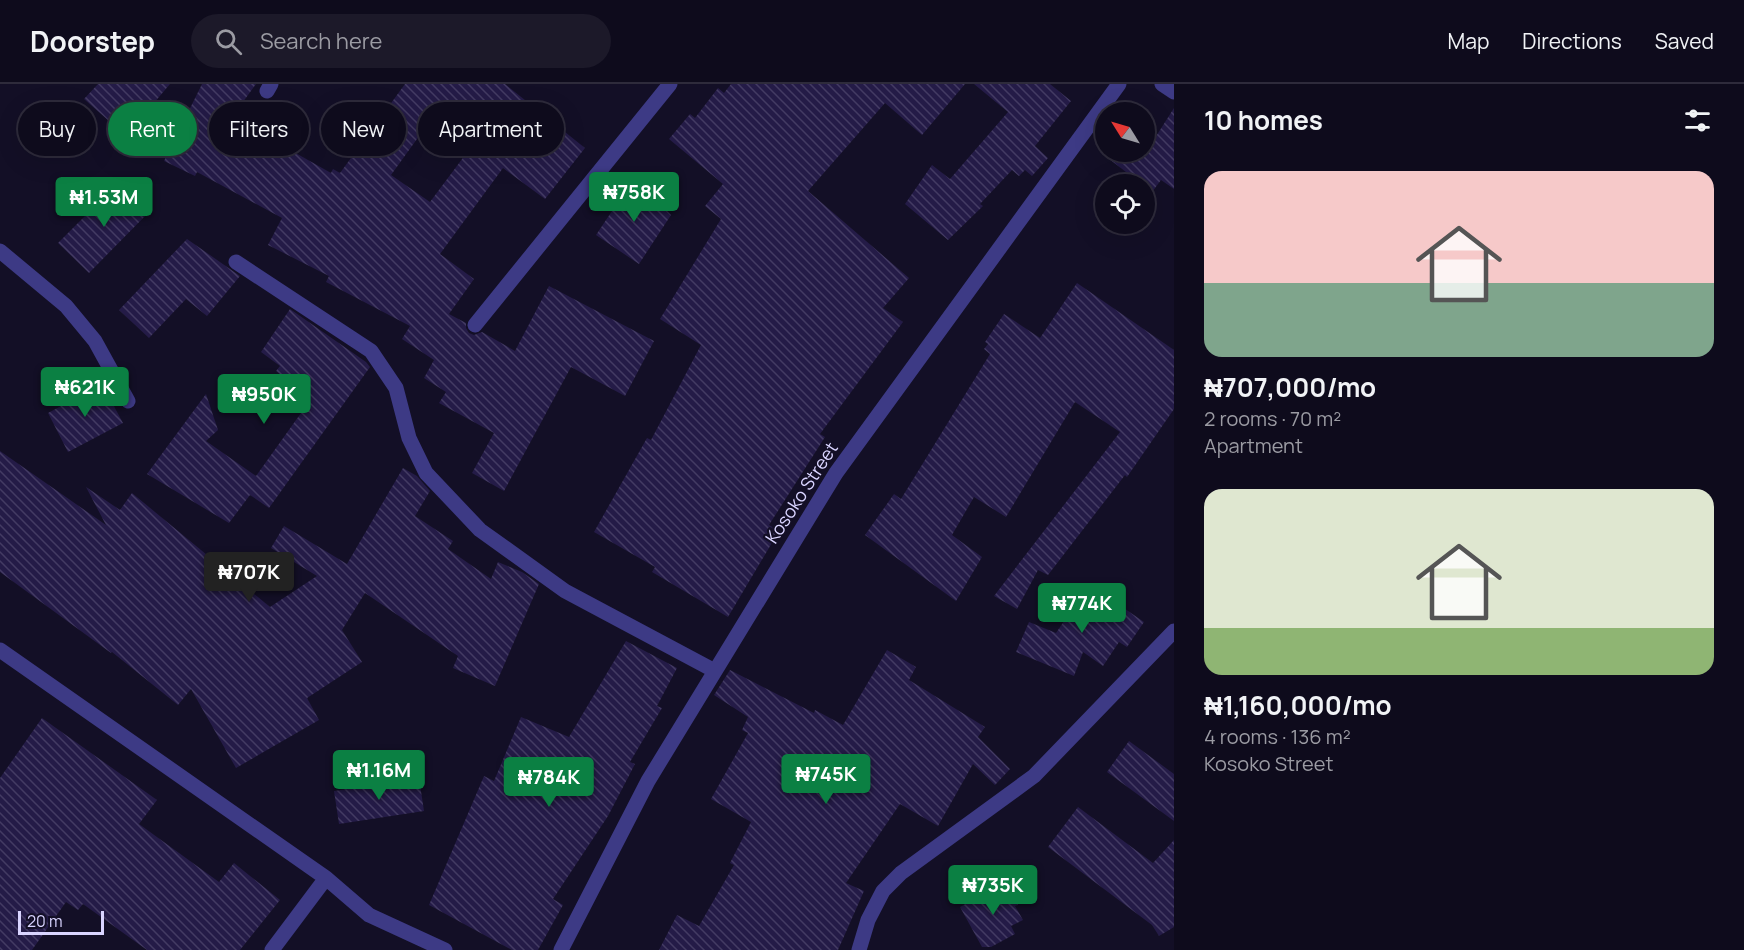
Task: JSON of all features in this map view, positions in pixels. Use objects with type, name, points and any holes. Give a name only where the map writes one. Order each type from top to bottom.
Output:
[{"type":"street","points":[[475,325],[670,84]]},
{"type":"street","name":"Kosoko Street","points":[[561,950],[648,781],[836,473],[1119,84]]},
{"type":"street","points":[[1162,84],[1174,92]]},
{"type":"street","points":[[0,251],[66,306],[95,341],[128,400]]},
{"type":"street","points":[[236,262],[371,351],[396,388],[409,438],[426,473],[480,530],[565,591],[715,671]]},
{"type":"street","points":[[859,950],[868,920],[883,891],[901,873],[1034,776],[1174,631]]},
{"type":"street","points":[[0,650],[326,878],[369,915],[445,950]]},
{"type":"street","points":[[272,950],[326,878]]},
{"type":"building","points":[[98,84],[170,84],[155,102],[108,102],[108,120],[96,110],[96,102],[87,102],[84,99]]},
{"type":"building","points":[[202,84],[256,84],[243,102],[209,102],[209,156],[301,156],[331,173],[333,169],[340,173],[352,156],[405,156],[391,175],[430,202],[464,156],[564,156],[564,131],[585,148],[545,199],[503,168],[440,254],[474,279],[449,314],[466,323],[469,333],[474,335],[482,332],[515,351],[549,286],[654,341],[625,396],[571,367],[504,491],[472,473],[494,433],[439,403],[446,392],[424,378],[434,360],[402,339],[410,326],[326,282],[329,276],[268,245],[282,218],[197,172],[195,176],[164,161],[166,156],[197,156],[197,102],[193,102]]},
{"type":"building","points":[[405,84],[505,84],[528,102],[418,102],[418,138],[406,154],[406,102],[392,102]]},
{"type":"building","points":[[731,84],[965,84],[922,135],[885,103],[808,191],[909,278],[883,308],[903,322],[820,434],[825,437],[769,525],[779,531],[728,617],[652,572],[655,567],[594,532],[647,438],[651,440],[701,345],[660,319],[721,219],[705,206],[723,184],[669,139],[690,114],[695,118],[718,88],[724,93]]},
{"type":"building","points":[[974,84],[1050,84],[1071,101],[1035,146],[1048,158],[1032,176],[1025,170],[1019,176],[1012,170],[980,204],[983,206],[948,240],[905,204],[932,165],[950,179],[1008,112]]},
{"type":"building","points":[[1174,108],[1174,189],[1161,180],[1155,188],[1155,174],[1129,174],[1113,162],[1155,162],[1155,138]]},
{"type":"building","points":[[634,178],[671,215],[639,264],[596,235]]},
{"type":"building","points":[[117,182],[149,212],[89,273],[58,243]]},
{"type":"building","points":[[187,239],[240,276],[207,316],[186,299],[149,338],[119,310]]},
{"type":"building","points":[[1077,283],[1174,350],[1174,409],[1127,477],[1125,475],[1048,575],[1038,570],[1017,609],[994,596],[1120,432],[1075,402],[1006,517],[974,497],[952,535],[982,557],[956,601],[865,535],[894,494],[901,499],[990,354],[984,349],[988,344],[985,342],[1004,314],[1040,338]]},
{"type":"building","points":[[290,309],[370,367],[269,508],[250,495],[229,523],[147,474],[206,394],[218,430],[206,441],[256,476],[306,406],[304,404],[309,398],[276,371],[280,366],[261,352]]},
{"type":"building","points":[[102,384],[123,423],[68,452],[48,413]]},
{"type":"building","points":[[0,451],[106,525],[86,487],[120,510],[132,493],[270,607],[317,576],[271,548],[284,526],[347,564],[403,468],[417,476],[430,491],[415,516],[453,541],[448,549],[491,579],[498,562],[522,572],[539,584],[495,686],[453,668],[458,656],[365,593],[342,630],[362,662],[307,698],[319,720],[236,768],[191,689],[178,705],[112,652],[0,572]]},
{"type":"building","points":[[1089,584],[1144,622],[1127,647],[1119,642],[1103,666],[1083,652],[1074,676],[1016,652],[1029,622],[1056,633]]},
{"type":"building","points":[[626,641],[677,668],[657,706],[662,708],[630,762],[635,764],[608,816],[553,899],[563,905],[538,950],[512,950],[429,905],[484,776],[494,781],[521,717],[569,737]]},
{"type":"building","points":[[887,650],[916,667],[909,680],[985,727],[978,737],[1010,769],[995,785],[973,764],[938,826],[900,804],[846,883],[864,891],[838,950],[659,950],[677,915],[699,926],[734,865],[730,863],[751,822],[711,799],[748,733],[742,730],[748,717],[714,695],[730,670],[814,713],[815,710],[843,725]]},
{"type":"building","points":[[42,718],[157,800],[139,824],[219,882],[234,863],[280,900],[240,950],[147,950],[83,904],[78,910],[66,902],[32,950],[0,950],[0,778]]},
{"type":"building","points":[[1129,741],[1174,774],[1174,821],[1107,772]]},
{"type":"building","points":[[419,778],[424,811],[339,824],[334,791]]},
{"type":"building","points":[[1078,807],[1153,863],[1174,840],[1174,927],[1159,936],[1152,925],[1048,847]]},
{"type":"building","points":[[1006,882],[1023,920],[1011,926],[1015,934],[991,947],[982,947],[960,907]]}]
